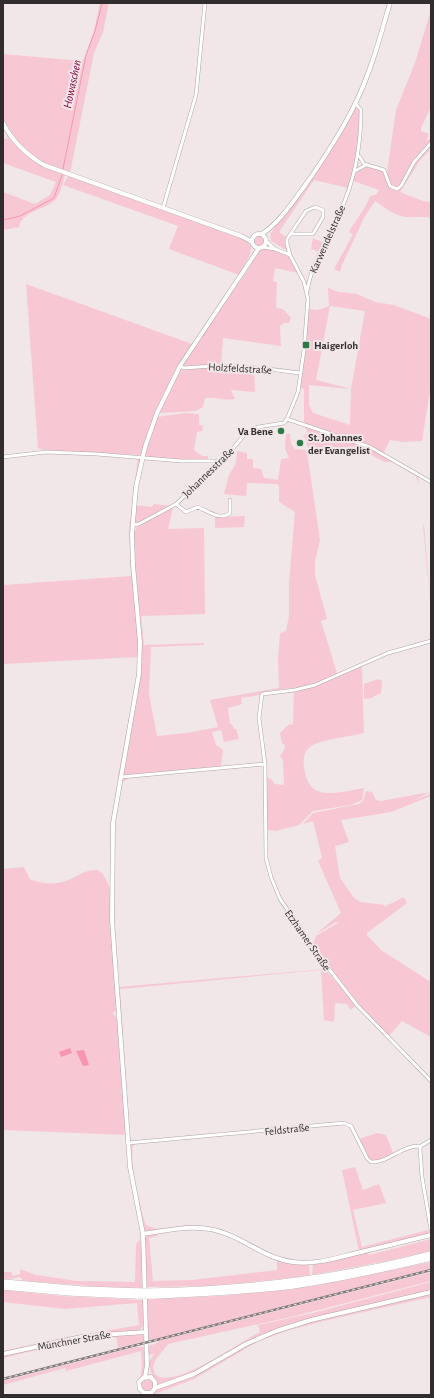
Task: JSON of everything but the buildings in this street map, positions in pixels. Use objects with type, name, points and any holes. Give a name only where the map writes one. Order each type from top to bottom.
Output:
[{"type":"highway","points":[[153,1293],[292,1281],[350,1272],[431,1254]]},
{"type":"highway","points":[[3,1287],[71,1294],[223,1293],[292,1286],[354,1275],[431,1258]]},
{"type":"highway","points":[[3,1282],[74,1289],[138,1293]]},
{"type":"street","points":[[162,208],[196,95],[205,3]]},
{"type":"street","points":[[241,236],[262,234],[270,229],[292,203],[321,162],[355,103],[371,65],[390,3]]},
{"type":"street","name":"Karwendelstraße","points":[[307,291],[313,269],[341,210],[359,156],[361,110],[355,103]]},
{"type":"street","points":[[3,123],[20,147],[44,165],[241,236],[252,244],[261,248],[275,249],[290,255]]},
{"type":"street","points":[[359,156],[361,162],[366,165],[384,170],[390,186],[397,189],[401,186],[414,162],[431,143]]},
{"type":"street","points":[[354,172],[366,165]]},
{"type":"street","points":[[292,234],[313,234],[323,217],[323,210],[315,207],[308,209],[286,241],[290,255],[307,291],[306,329],[298,392],[287,419],[370,447],[431,482]]},
{"type":"street","points":[[145,1377],[147,1366],[142,1234],[131,1174],[128,1143],[112,920],[112,832],[140,658],[133,565],[132,525],[136,487],[142,458],[157,413],[180,366],[253,255],[261,248],[270,229]]},
{"type":"street","points":[[262,234],[275,249]]},
{"type":"street","points":[[253,236],[253,255]]},
{"type":"street","name":"Holzfeldstraße","points":[[180,366],[184,368],[214,365],[255,367],[300,373]]},
{"type":"street","name":"Johannesstraße","points":[[132,525],[139,524],[176,504],[230,453],[241,437],[249,431],[265,426],[284,423],[287,419]]},
{"type":"street","points":[[3,457],[42,452],[181,461],[221,461]]},
{"type":"street","points":[[176,504],[186,512],[198,507],[211,515],[226,515],[230,513],[230,500]]},
{"type":"street","name":"Etzhamer Straße","points":[[431,641],[388,653],[314,685],[295,690],[262,694],[259,718],[265,764],[265,849],[270,877],[280,899],[329,969],[357,1005],[431,1081]]},
{"type":"street","points":[[121,777],[265,764]]},
{"type":"street","name":"Feldstraße","points":[[128,1143],[344,1123],[351,1126],[367,1158],[371,1162],[384,1160],[402,1149],[421,1146]]},
{"type":"street","points":[[431,1140],[421,1146],[421,1168],[431,1230]]},
{"type":"street","points":[[142,1234],[186,1227],[206,1228],[228,1234],[269,1256],[299,1263],[323,1261],[431,1235]]},
{"type":"street","points":[[155,1388],[194,1374],[246,1344],[276,1331],[311,1320],[431,1292]]},
{"type":"street","name":"Münchner Straße","points":[[3,1354],[86,1336],[146,1332]]},
{"type":"street","points":[[147,1366],[150,1377],[155,1382],[169,1383]]},
{"type":"street","points":[[150,1377],[145,1377],[140,1380],[139,1386],[145,1394],[151,1394],[155,1388],[155,1382]]},
{"type":"shaded area","points":[[100,3],[109,3],[103,32],[94,53],[70,173],[49,166],[35,157],[17,141],[4,123],[3,54],[83,61],[94,31]]},
{"type":"shaded area","points":[[431,10],[431,107],[421,131],[429,134],[426,141],[431,138],[431,149],[421,159],[400,192],[423,201],[431,202],[431,218],[398,215],[375,201],[365,216],[340,272],[334,269],[353,234],[349,232],[370,196],[376,195],[379,190],[353,181],[355,175],[361,168],[373,167],[383,171],[390,184],[387,172],[396,110],[415,63]]},
{"type":"shaded area","points":[[355,107],[360,110],[358,151],[348,188],[314,180],[279,232],[286,237],[288,251],[271,241],[270,234],[311,179]]},
{"type":"shaded area","points":[[3,125],[14,140],[30,154],[56,171],[65,175],[61,191],[52,203],[24,217],[19,227],[3,230],[3,192],[35,204],[50,195],[56,182],[3,163],[3,137],[6,139],[8,138],[3,130]]},
{"type":"shaded area","points":[[68,176],[247,240],[251,247],[250,255],[239,275],[169,249],[178,226],[63,185]]},
{"type":"shaded area","points":[[257,236],[261,236],[263,237],[263,245],[257,246],[254,243],[254,239]]},
{"type":"shaded area","points":[[313,238],[324,243],[320,252],[311,249]]},
{"type":"shaded area","points":[[261,249],[269,249],[289,255],[298,273],[275,268],[273,281],[277,282],[276,308],[283,309],[291,318],[289,323],[284,323],[280,326],[281,346],[223,338],[221,365],[184,366],[183,364]]},
{"type":"shaded area","points":[[26,284],[192,344],[176,370],[163,398],[141,455],[44,450],[38,448]]},
{"type":"shaded area","points":[[328,288],[339,292],[357,294],[375,302],[394,305],[431,319],[431,384],[422,441],[403,442],[390,440],[384,452],[386,456],[418,476],[419,485],[416,476],[393,462],[385,462],[356,450],[331,449],[307,452],[320,540],[315,562],[315,575],[327,619],[321,621],[337,673],[336,675],[309,686],[267,691],[260,695],[241,698],[242,704],[228,708],[230,724],[232,724],[234,729],[236,729],[239,739],[224,742],[221,730],[212,732],[216,745],[223,750],[221,766],[130,777],[123,782],[120,789],[118,776],[137,675],[138,657],[3,664],[3,585],[131,576],[129,530],[132,506],[133,535],[137,527],[173,507],[168,529],[204,528],[205,614],[141,616],[144,645],[204,643],[204,645],[151,647],[149,694],[157,736],[187,733],[218,727],[210,700],[279,688],[278,661],[280,633],[286,631],[289,616],[289,582],[295,512],[279,502],[279,486],[277,484],[247,483],[246,496],[224,494],[229,475],[236,463],[237,451],[247,453],[247,459],[253,459],[253,468],[261,469],[264,478],[278,480],[281,459],[289,458],[285,448],[286,434],[290,434],[291,444],[295,449],[307,450],[308,448],[305,437],[302,437],[308,433],[304,425],[304,389],[299,387],[309,309],[318,310],[329,306]],"holes":[[[330,306],[365,311],[351,389],[316,380]],[[309,385],[351,389],[350,425],[313,413],[309,405]]]},
{"type":"shaded area","points":[[211,366],[254,368],[255,392],[231,390],[235,399],[227,400],[205,398],[203,407],[196,411],[160,413],[159,411],[180,370]]},
{"type":"shaded area","points":[[185,413],[199,414],[199,425],[203,426],[202,431],[197,432],[194,450],[202,456],[208,456],[208,460],[187,461],[145,456],[157,417]]},
{"type":"shaded area","points":[[138,458],[140,461],[132,506]]},
{"type":"shaded area","points":[[154,504],[172,506],[138,523],[135,521],[136,505],[152,507]]},
{"type":"shaded area","points":[[245,516],[244,527],[215,528],[215,517]]},
{"type":"shaded area","points":[[423,525],[424,525],[431,612]]},
{"type":"shaded area","points":[[360,666],[362,668],[364,733],[327,740],[310,747],[304,756],[304,767],[307,779],[311,786],[318,791],[335,793],[364,788],[362,800],[351,805],[313,811],[299,825],[276,831],[268,830],[265,776],[271,779],[275,784],[284,785],[283,760],[280,756],[285,745],[282,743],[280,733],[288,725],[293,724],[294,690],[330,680]]},
{"type":"shaded area","points":[[378,679],[382,681],[381,693],[371,698],[364,699],[364,684]]},
{"type":"shaded area","points":[[366,791],[372,792],[376,800],[381,801],[430,792],[412,801],[431,794],[431,796],[391,812],[341,820],[349,842],[335,846],[340,878],[354,898],[360,902],[385,905],[384,907],[404,897],[407,903],[367,933],[367,935],[381,950],[431,982],[431,1037],[402,1021],[388,1037],[350,995],[313,945],[316,936],[338,923],[336,922],[315,935],[341,913],[318,861],[322,858],[313,821],[303,824],[313,813],[359,804],[363,801]]},
{"type":"shaded area","points":[[24,867],[30,879],[45,883],[67,881],[88,871],[98,870],[103,874],[111,890],[117,1010],[113,1013],[118,1021],[126,1135],[3,1130],[3,869]]},
{"type":"shaded area","points":[[325,969],[356,1005],[351,1010],[347,1004],[335,1003],[334,1022],[324,1020],[321,970],[120,989],[130,1139],[133,1142],[130,1141],[119,987]]},
{"type":"shaded area","points":[[70,1048],[72,1053],[61,1057],[59,1052]]},
{"type":"shaded area","points":[[84,1050],[89,1065],[83,1066],[76,1051]]},
{"type":"shaded area","points":[[377,1133],[386,1135],[393,1153],[382,1160],[372,1161],[369,1160],[359,1139]]},
{"type":"shaded area","points":[[134,1144],[132,1149],[133,1170],[146,1225],[156,1229],[189,1225],[213,1228],[184,1226],[148,1232],[145,1231],[132,1171],[130,1145]]},
{"type":"shaded area","points":[[355,1167],[363,1190],[379,1184],[386,1203],[353,1210],[362,1247],[428,1230],[430,1234],[359,1251],[342,1170]]},
{"type":"shaded area","points":[[157,1233],[157,1236],[149,1238],[153,1281],[192,1280],[277,1270],[277,1261],[309,1264],[310,1276],[214,1286],[147,1287],[144,1241],[146,1236]]},
{"type":"shaded area","points":[[431,1239],[431,1251],[312,1275],[313,1264],[367,1252],[369,1255]]},
{"type":"shaded area","points":[[141,1240],[142,1288],[100,1287],[24,1281],[20,1277],[3,1280],[3,1272],[11,1272],[13,1276],[20,1274],[20,1269],[36,1275],[77,1281],[135,1282],[136,1245],[137,1242]]},
{"type":"shaded area","points":[[431,1262],[431,1269],[148,1341],[147,1299],[219,1296],[304,1287]]},
{"type":"shaded area","points":[[431,1272],[431,1281],[295,1316],[168,1344],[156,1359],[153,1367],[155,1374],[164,1378],[191,1371],[207,1363],[260,1332],[258,1325],[313,1313],[431,1282],[431,1297],[286,1331],[257,1342],[194,1379],[152,1395],[157,1389],[158,1384],[150,1369],[149,1362],[154,1354],[149,1355],[149,1346],[157,1343],[158,1341]]},
{"type":"shaded area","points":[[3,1290],[62,1296],[143,1300],[144,1324],[140,1330],[145,1341],[118,1348],[116,1337],[70,1342],[3,1358],[3,1351],[62,1338],[139,1325],[137,1303],[65,1309],[3,1302]]},
{"type":"shaded area","points":[[136,1347],[145,1347],[144,1373],[140,1379],[142,1366],[141,1351],[66,1371],[65,1368],[3,1385],[3,1381]]},
{"type":"shaded area","points":[[145,1379],[149,1379],[153,1385],[149,1391],[145,1391],[141,1387],[141,1383]]},
{"type":"waterway","name":"Howaschen","points":[[63,169],[86,55],[95,31],[102,3]]},
{"type":"waterway","name":"Howaschen","points":[[3,220],[20,216],[54,198],[62,175]]},
{"type":"railway","points":[[3,1379],[431,1270]]},
{"type":"place","name":"Haigerloh","points":[[306,345]]},
{"type":"place","name":"Va Bene","points":[[281,431]]},
{"type":"place","name":"St. Johannes der Evangelist","points":[[300,443]]}]
